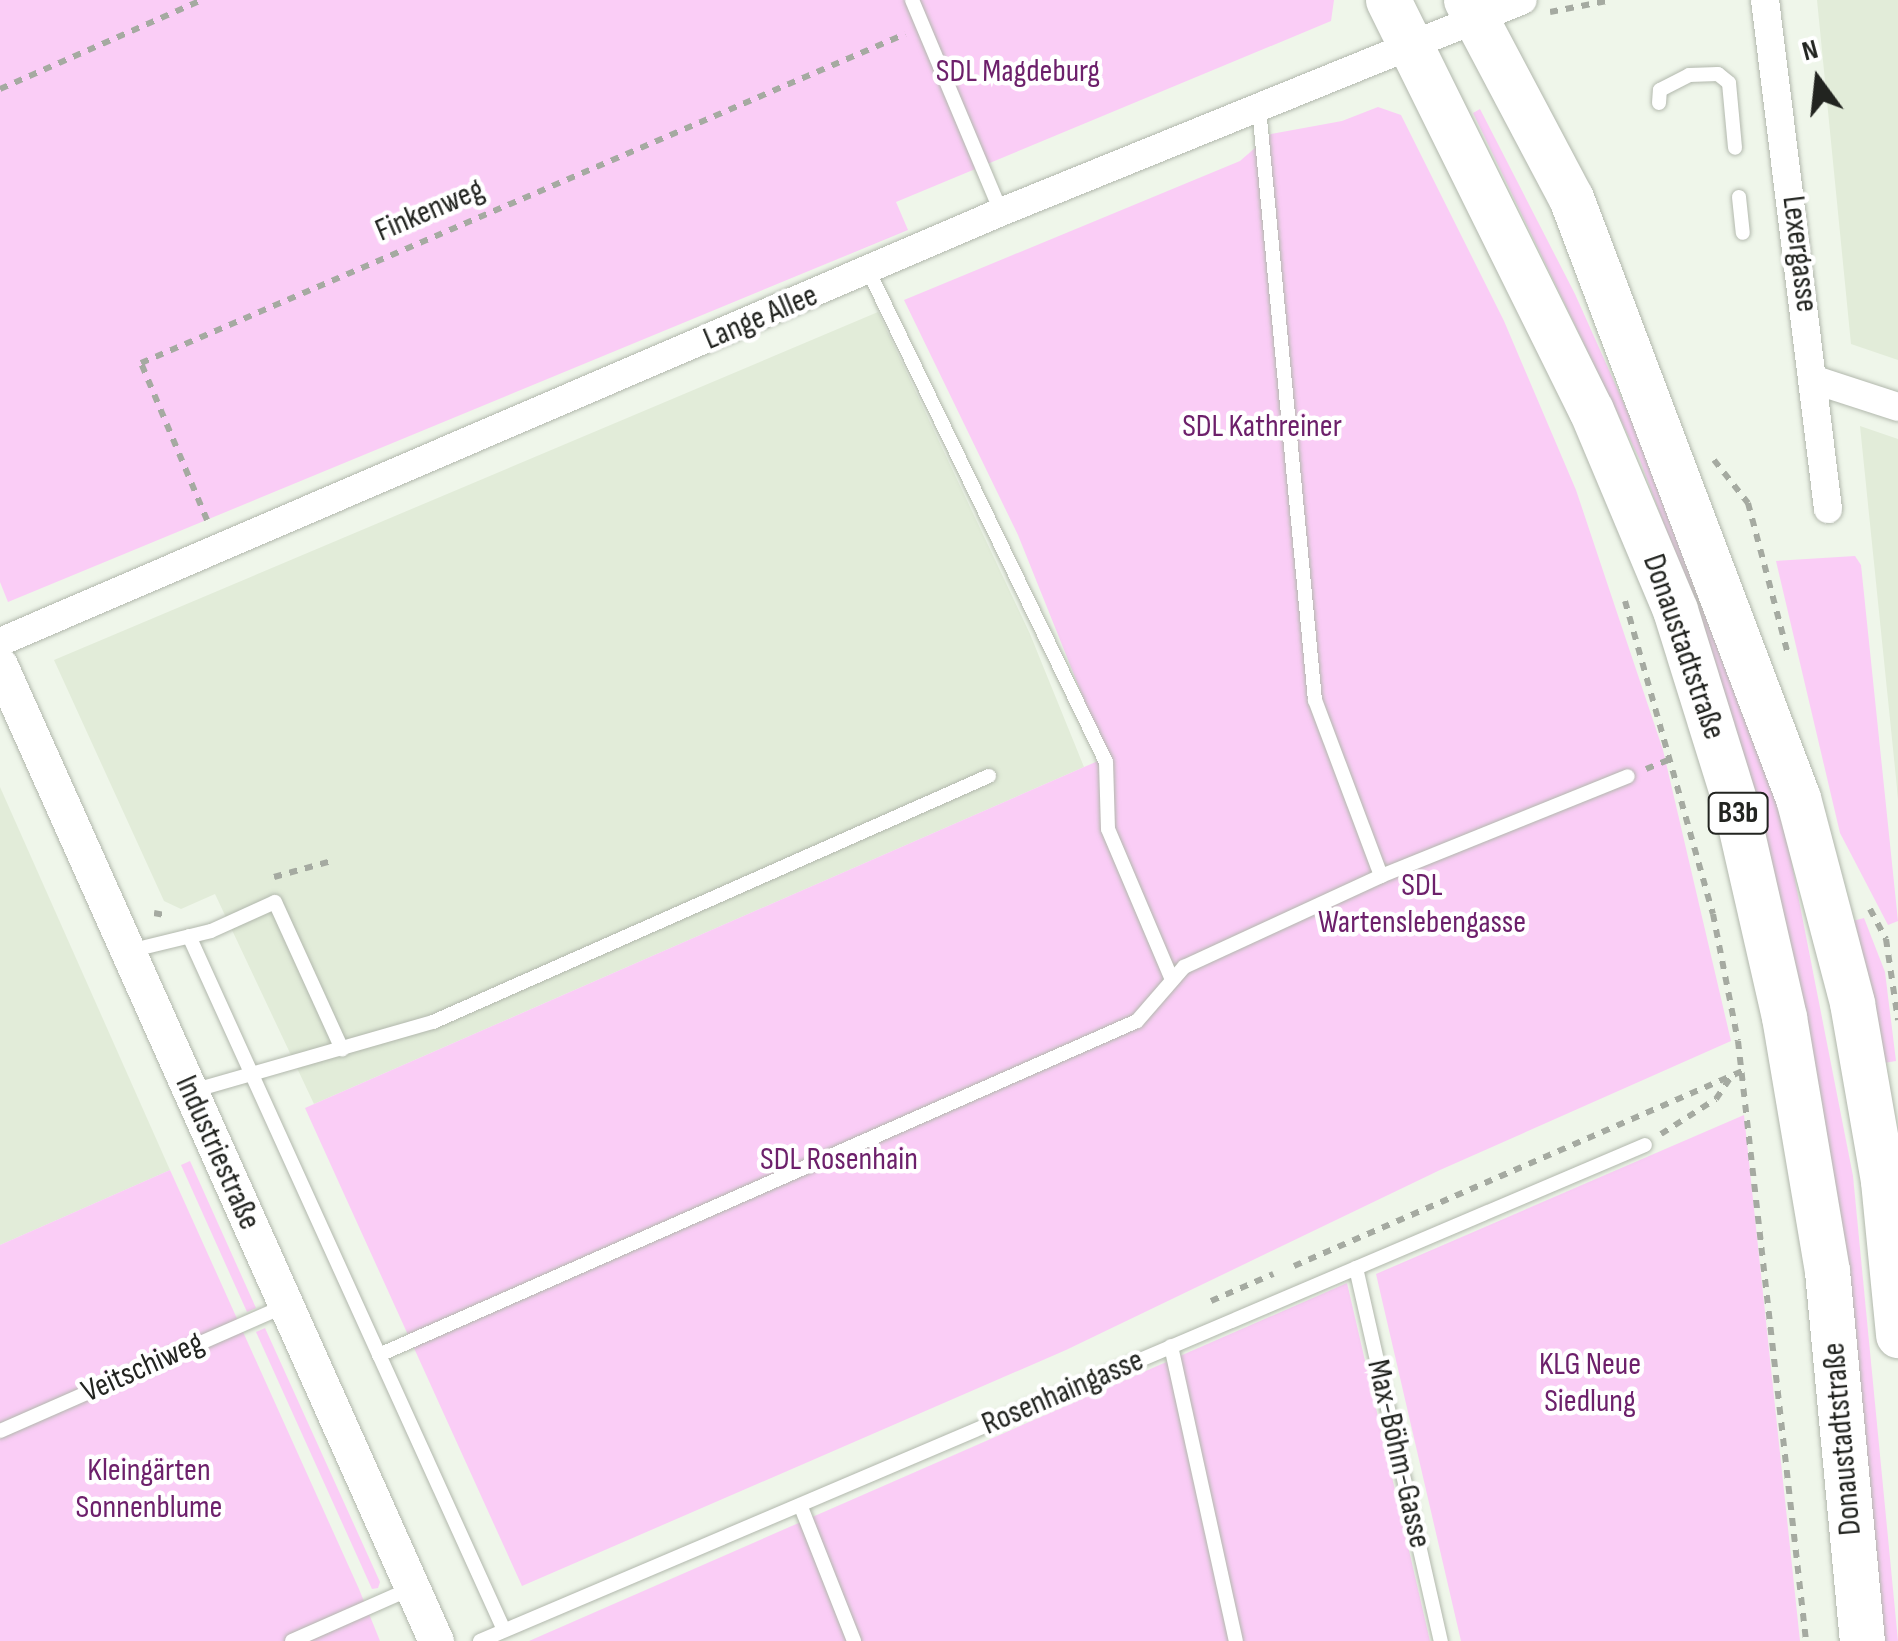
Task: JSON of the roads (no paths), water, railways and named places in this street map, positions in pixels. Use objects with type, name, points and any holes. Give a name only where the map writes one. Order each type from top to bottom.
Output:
[{"type":"main road","name":"Donaustadtstraße","points":[[1388,0],[1412,41],[1591,410],[1675,610],[1736,803],[1784,1018],[1827,1272],[1862,1641]]},
{"type":"main road","name":"Donaustadtstraße","points":[[1472,10],[1572,198],[1798,798],[1852,1003],[1883,1181],[1898,1334]]},
{"type":"street","name":"Lange Allee","points":[[0,642],[869,272],[1001,212],[1259,108],[1412,41],[1472,10],[1523,0]]},
{"type":"street","name":"Lexergasse","points":[[1765,0],[1828,509]]},
{"type":"street","points":[[1815,380],[1898,408]]},
{"type":"street","name":"Industriestraße","points":[[0,664],[436,1641]]},
{"type":"lane","points":[[912,0],[1001,212]]},
{"type":"lane","points":[[1659,103],[1660,90],[1689,75],[1718,74],[1729,83],[1735,148]]},
{"type":"lane","points":[[1259,108],[1315,700],[1381,876]]},
{"type":"lane","points":[[1739,197],[1743,233]]},
{"type":"lane","points":[[869,272],[1106,762],[1108,829],[1172,980]]},
{"type":"lane","points":[[190,1092],[433,1022],[989,776]]},
{"type":"lane","points":[[379,1355],[1137,1021],[1184,967],[1381,876],[1628,776]]},
{"type":"lane","points":[[128,951],[189,936],[274,902],[342,1049]]},
{"type":"lane","name":"Industriestraße","points":[[189,936],[504,1630]]},
{"type":"lane","name":"Rosenhaingasse","points":[[480,1641],[1645,1144]]},
{"type":"lane","name":"Max-Böhm-Gasse","points":[[1356,1268],[1441,1641]]},
{"type":"lane","name":"Veitschiweg","points":[[0,1431],[286,1306]]},
{"type":"lane","points":[[1171,1346],[1236,1641]]},
{"type":"lane","points":[[801,1507],[854,1641]]},
{"type":"lane","points":[[292,1641],[412,1588]]},
{"type":"park label","name":"SDL Magdeburg","points":[[1018,72]]},
{"type":"park label","name":"SDL Kathreiner","points":[[1262,427]]},
{"type":"park label","name":"SDL Wartenslebengasse","points":[[1422,906]]},
{"type":"park label","name":"SDL Rosenhain","points":[[839,1160]]},
{"type":"park label","name":"KLG Neue Siedlung","points":[[1590,1384]]},
{"type":"park label","name":"Kleingärten Sonnenblume","points":[[149,1490]]}]
